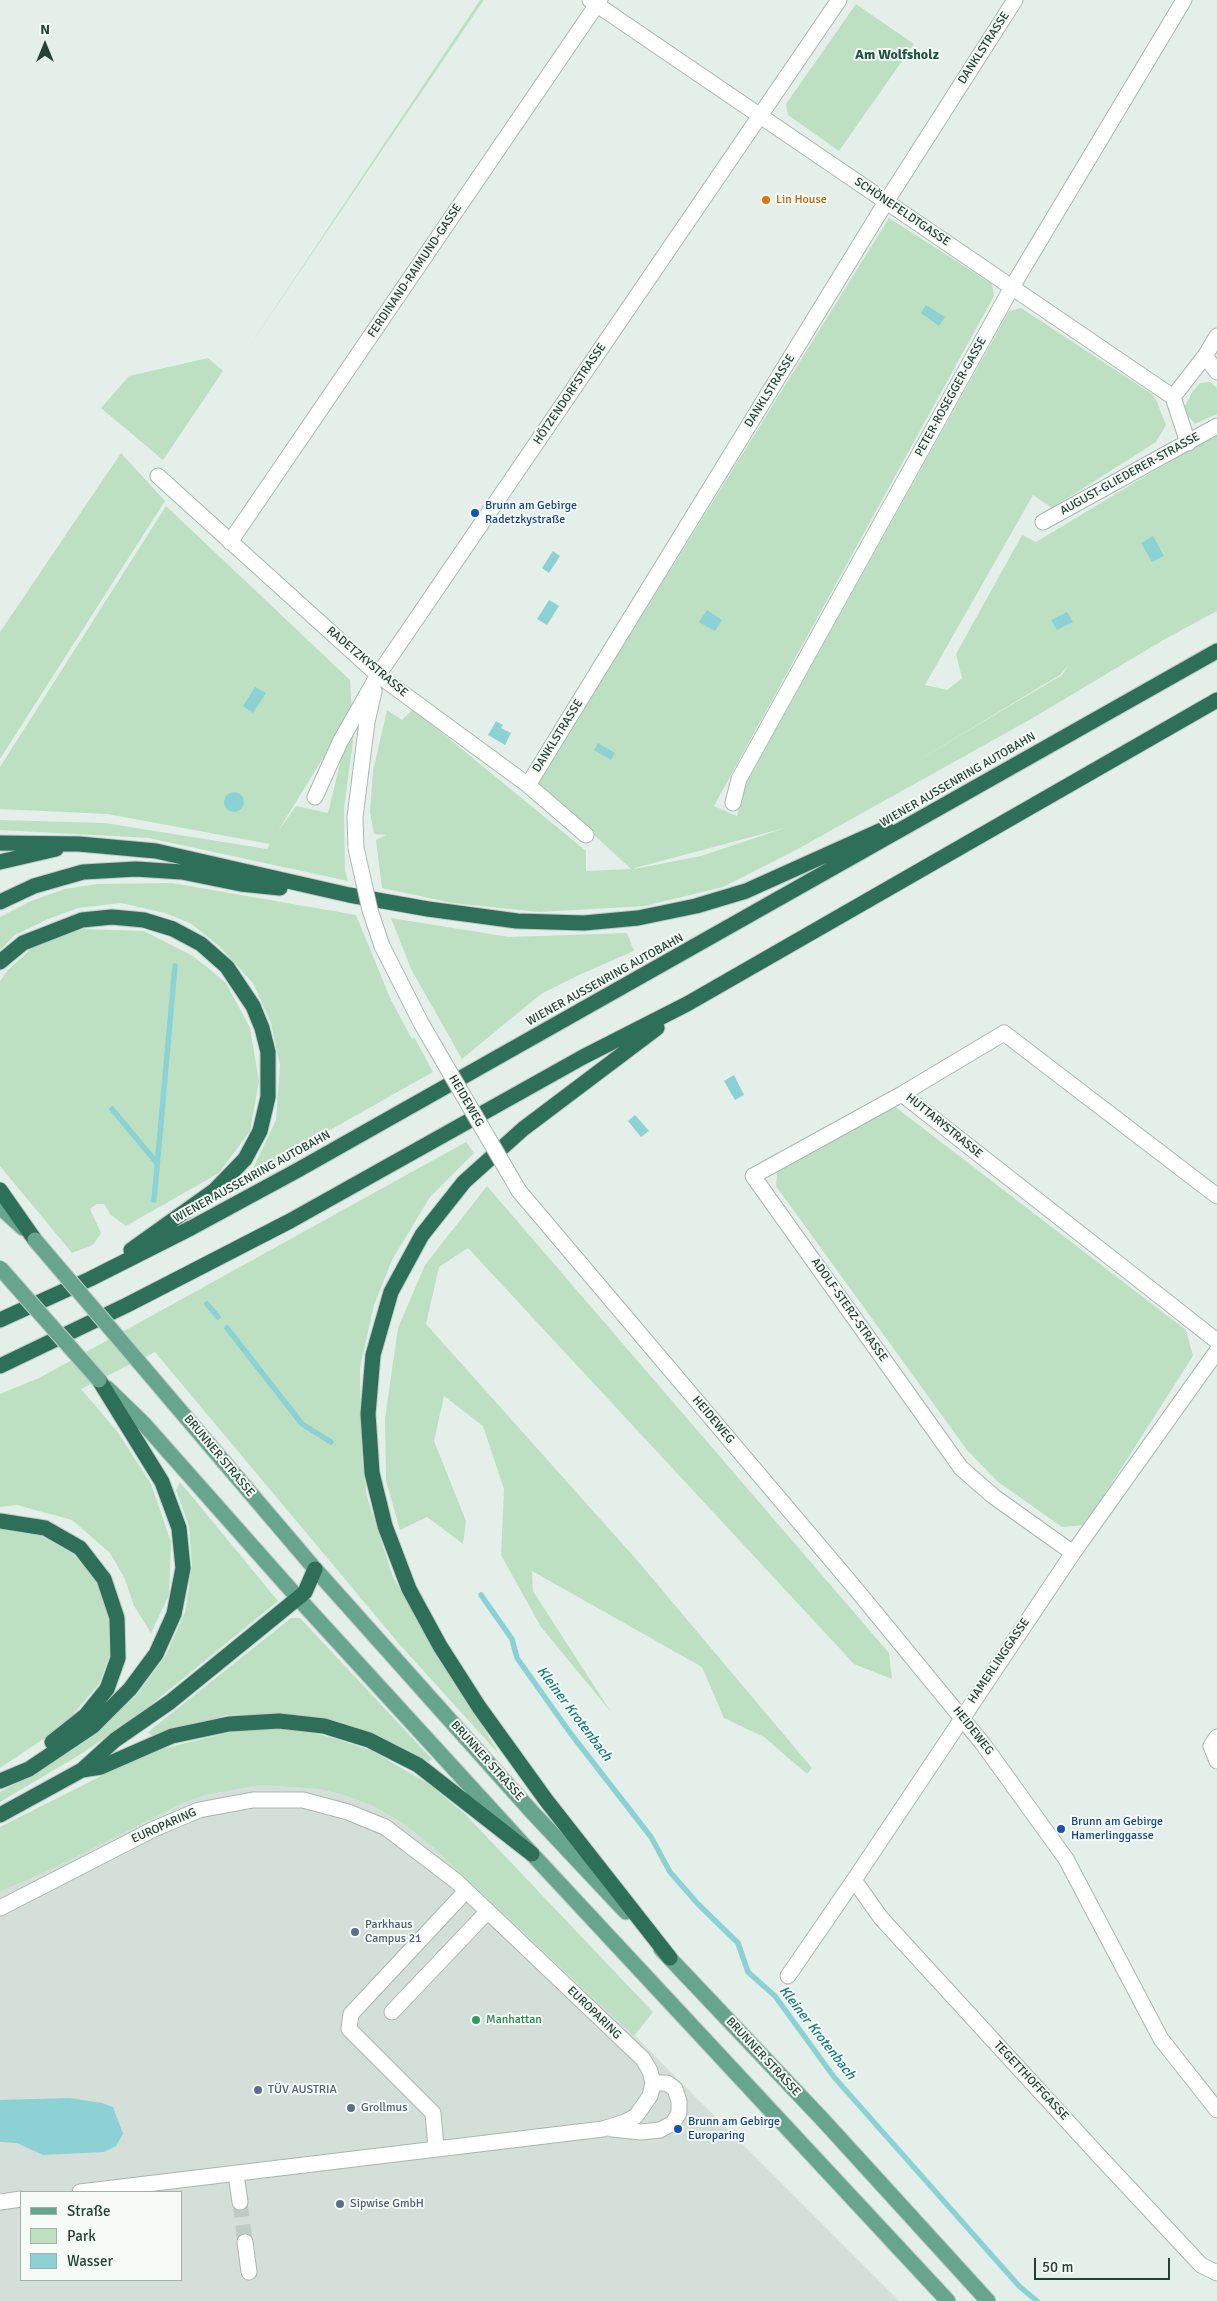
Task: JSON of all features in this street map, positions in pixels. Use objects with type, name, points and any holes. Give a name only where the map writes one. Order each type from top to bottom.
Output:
[{"type":"highway","name":"WIENER AUSSENRING AUTOBAHN","points":[[0,1320],[90,1279],[191,1228],[314,1161],[1217,651]]},
{"type":"highway","points":[[0,1366],[127,1305],[290,1221],[584,1057],[687,1004],[1217,700]]},
{"type":"highway","points":[[0,902],[34,886],[83,872],[136,869],[182,872],[241,884],[349,895],[517,921],[584,923],[638,918],[696,906],[746,890],[972,790]]},
{"type":"highway","points":[[0,843],[79,844],[156,851],[349,895]]},
{"type":"highway","points":[[0,862],[79,844]]},
{"type":"highway","points":[[0,962],[24,943],[82,920],[112,917],[144,920],[173,929],[201,944],[227,967],[253,1006],[262,1028],[268,1052],[268,1097],[260,1131],[245,1159],[215,1190],[90,1279]]},
{"type":"highway","points":[[670,1958],[540,1792],[479,1707],[440,1646],[409,1588],[385,1526],[372,1473],[368,1414],[374,1355],[391,1292],[422,1235],[464,1182],[523,1129],[687,1004]]},
{"type":"highway","points":[[0,1190],[35,1240]]},
{"type":"highway","points":[[0,1780],[29,1769],[93,1726],[130,1689],[151,1661],[174,1614],[182,1568],[179,1528],[162,1482],[99,1380]]},
{"type":"highway","points":[[0,1521],[45,1528],[80,1548],[104,1579],[117,1618],[118,1658],[107,1689],[86,1715],[60,1738],[0,1780]]},
{"type":"highway","points":[[0,1814],[82,1770],[115,1740],[170,1702],[305,1592],[314,1569]]},
{"type":"highway","points":[[82,1770],[101,1767],[172,1736],[229,1724],[279,1721],[324,1726],[369,1740],[418,1765],[532,1854]]},
{"type":"main road","name":"BRUNNER STRASSE","points":[[0,1207],[35,1240],[314,1569],[532,1812],[823,2120],[988,2301]]},
{"type":"main road","points":[[0,1268],[99,1380],[144,1424],[298,1598],[532,1854],[948,2301]]},
{"type":"street","name":"HÖTZENDORFSTRASSE","points":[[314,797],[340,742],[378,675],[839,0]]},
{"type":"street","name":"DANKLSTRASSE","points":[[528,785],[886,202],[1015,0]]},
{"type":"street","name":"PETER-ROSEGGER-GASSE","points":[[733,803],[739,779],[1012,287],[1184,0]]},
{"type":"street","name":"SCHÖNEFELDTGASSE","points":[[596,2],[886,202],[1173,396]]},
{"type":"street","name":"FERDINAND-RAIMUND-GASSE","points":[[230,542],[596,2]]},
{"type":"street","points":[[1188,442],[1173,396],[1205,356],[1217,336]]},
{"type":"street","points":[[1205,356],[1217,372]]},
{"type":"street","name":"AUGUST-GLIEDERER-STRASSE","points":[[1043,522],[1217,426]]},
{"type":"street","name":"RADETZKYSTRASSE","points":[[158,476],[378,675],[528,785],[586,835]]},
{"type":"street","name":"HEIDEWEG","points":[[378,675],[367,722],[362,760],[355,817],[356,848],[370,910],[382,946],[420,1022],[519,1190],[962,1717],[1052,1837],[1066,1858],[1160,2039],[1217,2110]]},
{"type":"street","name":"HUTTARYSTRASSE","points":[[1217,1196],[1004,1033],[902,1094],[1217,1341]]},
{"type":"street","name":"ADOLF-STERZ-STRASSE","points":[[902,1094],[753,1176],[962,1468],[993,1496],[1073,1553]]},
{"type":"street","name":"HAMERLINGGASSE","points":[[788,1976],[1073,1553],[1217,1351]]},
{"type":"street","points":[[1217,1737],[1211,1746],[1217,1761]]},
{"type":"street","name":"EUROPARING","points":[[0,1908],[154,1829],[199,1810],[253,1800],[303,1800],[348,1812],[385,1827],[441,1868],[643,2059],[652,2077]]},
{"type":"street","name":"TEGETTHOFFGASSE","points":[[854,1880],[881,1918],[1201,2265],[1217,2273]]},
{"type":"street","points":[[436,2148],[433,2113],[349,2029],[351,2014],[466,1891]]},
{"type":"street","points":[[392,2012],[488,1911]]},
{"type":"street","points":[[98,2191],[154,2188],[236,2174],[603,2128],[625,2122],[636,2116],[650,2096],[652,2077],[675,2089],[679,2101],[679,2113],[673,2123],[660,2130],[641,2132],[603,2128]]},
{"type":"street","points":[[236,2174],[240,2202]]},
{"type":"street","points":[[0,2202],[20,2199]]},
{"type":"street","points":[[245,2242],[249,2272]]},
{"type":"shaded area","points":[[261,1785],[317,1789],[341,1794],[373,1806],[404,1824],[434,1848],[622,2023],[899,2301],[0,2301],[0,1892],[54,1868],[183,1803],[206,1795]]},
{"type":"green space","points":[[480,0],[484,0],[246,351]]},
{"type":"green space","points":[[856,4],[914,44],[839,151],[788,115],[786,104]]},
{"type":"green space","points":[[889,218],[992,284],[994,296],[714,806],[737,816],[744,787],[1009,311],[1021,308],[1152,394],[1166,425],[1156,442],[1052,508],[1033,495],[925,685],[947,690],[962,678],[956,654],[1022,535],[1036,542],[1217,433],[1217,611],[1165,639],[1031,719],[796,850],[723,887],[645,906],[539,912],[452,903],[382,888],[376,840],[386,835],[374,834],[370,812],[373,771],[387,710],[402,720],[413,709],[586,851],[586,871],[631,869],[538,783]],"holes":[[[1069,665],[1062,675],[907,767],[1060,675]],[[785,828],[701,856],[634,869],[635,868]]]},
{"type":"green space","points":[[208,358],[223,371],[163,460],[101,408],[129,376]]},
{"type":"green space","points":[[1210,382],[1217,388],[1217,414],[1195,424],[1185,413],[1185,406],[1200,383]]},
{"type":"green space","points":[[121,453],[165,501],[0,759],[0,632]]},
{"type":"green space","points":[[166,506],[350,680],[352,711],[278,831],[296,806],[328,813],[345,743],[354,733],[344,809],[345,870],[348,881],[149,838],[0,830],[0,820],[105,823],[267,849],[270,844],[107,814],[0,809],[0,767]]},
{"type":"green space","points":[[172,883],[356,915],[391,1000],[412,1039],[414,1037],[433,1072],[250,1175],[276,1120],[280,1065],[271,1023],[253,983],[219,946],[190,923],[165,913],[121,903],[78,908],[48,919],[15,935],[0,950],[0,917],[31,901],[65,889],[97,884]]},
{"type":"green space","points":[[391,918],[509,937],[627,933],[634,951],[541,994],[462,1059],[411,969]]},
{"type":"green space","points":[[83,929],[144,931],[191,955],[226,983],[250,1028],[259,1081],[250,1131],[219,1173],[126,1226],[111,1215],[104,1204],[97,1204],[90,1209],[101,1233],[93,1245],[72,1253],[0,1166],[0,981],[8,970],[34,946]]},
{"type":"green space","points":[[894,1106],[1186,1330],[1193,1356],[1085,1525],[1062,1527],[998,1482],[967,1450],[776,1186],[778,1163]]},
{"type":"green space","points":[[466,1142],[474,1153],[430,1197],[392,1260],[374,1305],[360,1368],[362,1458],[367,1497],[393,1577],[499,1754],[400,1645],[155,1352],[81,1389],[117,1431],[151,1484],[171,1542],[169,1595],[151,1633],[134,1606],[125,1579],[110,1553],[72,1520],[17,1505],[0,1507],[0,1394],[39,1378]]},
{"type":"green space","points":[[487,1186],[889,1653],[892,1679],[854,1664],[468,1248],[439,1267],[426,1324],[636,1559],[812,1768],[807,1774],[764,1737],[724,1718],[702,1667],[532,1571],[533,1591],[611,1712],[541,1627],[501,1555],[504,1489],[483,1426],[444,1396],[434,1441],[466,1521],[463,1544],[427,1517],[400,1530],[386,1481],[385,1418],[398,1328],[425,1265]]},
{"type":"green space","points":[[180,1482],[278,1601],[137,1716],[81,1754],[0,1802],[0,1792],[75,1747],[135,1697],[166,1655],[185,1612],[192,1566],[189,1526],[176,1490]]},
{"type":"green space","points":[[6,1528],[39,1535],[73,1554],[96,1581],[109,1617],[110,1655],[99,1684],[63,1726],[0,1768],[0,1529]]},
{"type":"green space","points":[[291,1618],[300,1618],[432,1759],[426,1764],[375,1734],[325,1718],[280,1714],[227,1715],[152,1736],[148,1732]]},
{"type":"green space","points":[[273,1729],[308,1732],[334,1738],[373,1751],[430,1785],[465,1814],[653,2012],[634,2036],[434,1848],[404,1824],[373,1806],[341,1794],[317,1789],[261,1785],[206,1795],[183,1803],[54,1868],[0,1892],[0,1827],[117,1768],[166,1748],[235,1731]]},
{"type":"water","points":[[926,305],[945,317],[939,326],[921,313]]},
{"type":"water","points":[[1153,536],[1164,556],[1152,562],[1141,543]]},
{"type":"water","points":[[553,551],[560,556],[549,573],[542,568]]},
{"type":"water","points":[[549,600],[559,606],[547,625],[537,619]]},
{"type":"water","points":[[707,610],[722,620],[715,631],[699,622]]},
{"type":"water","points":[[1067,612],[1073,622],[1057,630],[1051,620]]},
{"type":"water","points":[[255,687],[266,693],[253,713],[243,706]]},
{"type":"water","points":[[496,721],[503,725],[501,728],[511,733],[505,745],[488,735]]},
{"type":"water","points":[[598,743],[615,753],[611,760],[594,750]]},
{"type":"water","points":[[234,792],[241,795],[244,802],[241,809],[234,812],[227,809],[224,802],[227,795]]},
{"type":"water","points":[[734,1075],[744,1095],[735,1100],[724,1081]]},
{"type":"water","points":[[635,1115],[649,1131],[641,1137],[628,1121]]},
{"type":"water","points":[[70,2098],[102,2103],[113,2107],[123,2134],[116,2146],[104,2152],[43,2155],[17,2143],[0,2142],[0,2100]]},
{"type":"waterway","points":[[154,1200],[175,966]]},
{"type":"waterway","points":[[112,1109],[157,1163]]},
{"type":"waterway","points":[[207,1304],[218,1317]]},
{"type":"waterway","points":[[227,1328],[302,1424],[331,1442]]},
{"type":"waterway","name":"Kleiner Krotenbach","points":[[481,1595],[512,1639],[517,1658],[571,1734],[651,1837],[670,1872],[698,1904],[738,1943],[748,1972],[775,1996],[834,2077],[1019,2286],[1037,2301]]},
{"type":"tunnel","points":[[240,2202],[245,2242]]},
{"type":"place","name":"Lin House","points":[[766,200]]},
{"type":"place","name":"Brunn am Gebirge Radetzkystraße","points":[[475,513]]},
{"type":"place","name":"Brunn am Gebirge Hamerlinggasse","points":[[1061,1829]]},
{"type":"place","name":"Parkhaus Campus 21","points":[[355,1932]]},
{"type":"place","name":"Manhattan","points":[[476,2020]]},
{"type":"place","name":"TÜV AUSTRIA","points":[[258,2090]]},
{"type":"place","name":"Grollmus","points":[[351,2108]]},
{"type":"place","name":"Brunn am Gebirge Europaring","points":[[678,2129]]},
{"type":"place","name":"Sipwise GmbH","points":[[340,2204]]},
{"type":"district","name":"Am Wolfsholz","points":[[897,55]]}]
